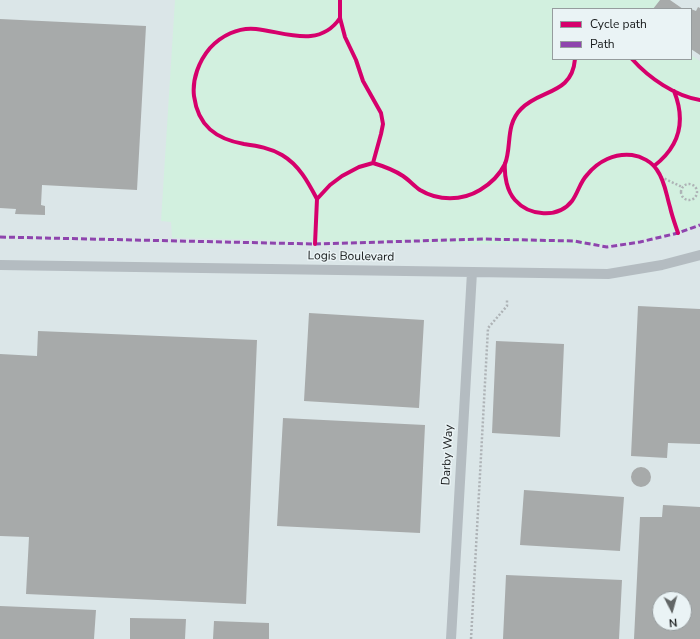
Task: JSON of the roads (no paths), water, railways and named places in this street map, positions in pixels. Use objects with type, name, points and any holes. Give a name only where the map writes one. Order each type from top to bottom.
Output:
[{"type":"street","name":"Logis Boulevard","points":[[0,265],[608,274],[662,265],[700,255]]},
{"type":"street","name":"Darby Way","points":[[451,639],[472,272]]}]
